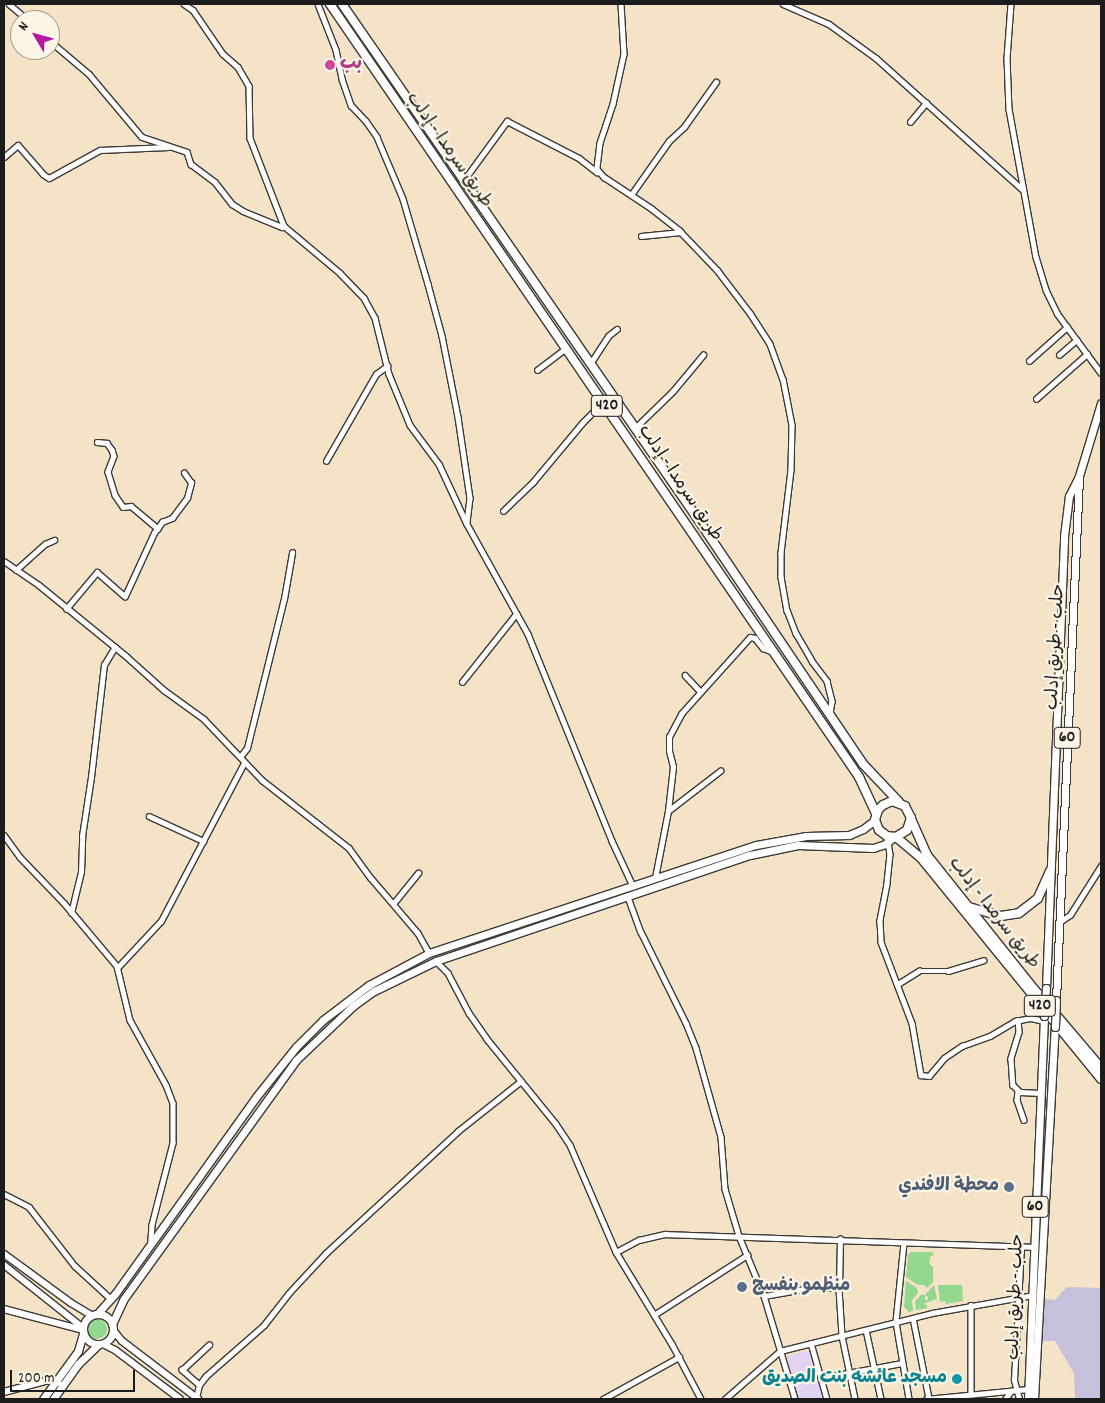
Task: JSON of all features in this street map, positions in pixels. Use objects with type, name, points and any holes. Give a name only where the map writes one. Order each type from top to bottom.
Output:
[{"type":"highway","name":"طريق سرمدا - إدلب","points":[[330,4],[775,652],[859,777],[876,816]]},
{"type":"highway","name":"طريق سرمدا - إدلب","points":[[342,4],[871,774],[899,802]]},
{"type":"highway","points":[[390,94],[399,87]]},
{"type":"highway","points":[[899,802],[907,808],[911,818],[907,830],[892,838],[881,832],[876,816],[886,803],[899,802]]},
{"type":"highway","name":"طريق سرمدا - إدلب","points":[[911,818],[927,855],[1101,1068]]},
{"type":"highway","name":"420","points":[[892,838],[921,858],[979,932],[1101,1079]]},
{"type":"highway","points":[[967,906],[996,915],[1020,913],[1038,898],[1050,872]]},
{"type":"main road","name":"حلب - طريق إدلب","points":[[1028,1399],[1032,1295],[1037,1282],[1034,1247],[1064,536],[1070,496],[1079,476],[1101,403]]},
{"type":"main road","name":"حلب - طريق إدلب","points":[[1034,1399],[1037,1282],[1049,1143],[1061,921],[1061,871],[1080,509],[1079,476]]},
{"type":"main road","points":[[44,1399],[78,1364],[100,1344],[110,1338],[112,1327],[123,1300],[296,1060],[353,1006],[374,991],[436,961],[628,897],[690,871],[775,840],[806,836],[849,835],[863,829],[876,816]]},
{"type":"main road","points":[[53,1399],[78,1351],[85,1320],[111,1299],[256,1097],[296,1047],[323,1020],[369,985],[430,953],[655,878],[791,846],[821,844],[873,848],[892,838]]},
{"type":"main road","points":[[1050,872],[1061,871]]},
{"type":"main road","points":[[1038,1142],[1049,1143]]},
{"type":"main road","points":[[4,1254],[71,1304],[106,1317],[122,1341],[197,1399]]},
{"type":"main road","points":[[4,1265],[82,1330],[88,1341],[115,1350],[180,1399]]},
{"type":"street","points":[[184,4],[193,10],[223,54],[238,67],[250,86],[250,138],[284,226],[340,273],[364,298],[375,318],[387,366],[410,425],[439,464],[467,524],[545,671],[606,826],[633,886]]},
{"type":"street","points":[[318,4],[336,50],[342,79],[351,105],[366,121],[376,137],[403,199],[428,284],[442,336],[458,417],[470,498],[467,524]]},
{"type":"street","points":[[600,174],[597,166],[598,153],[613,104],[624,54],[621,4]]},
{"type":"street","points":[[783,4],[829,24],[876,58],[1022,189]]},
{"type":"street","points":[[1011,4],[1007,58],[1009,108],[1022,189],[1028,205],[1036,257],[1046,290],[1057,313],[1101,373]]},
{"type":"street","points":[[60,49],[89,74],[142,137],[170,147]]},
{"type":"street","points":[[631,195],[669,141],[684,127],[716,82]]},
{"type":"street","points":[[910,122],[926,103]]},
{"type":"street","points":[[463,181],[507,121],[579,158],[680,232],[718,271],[750,313],[770,344],[783,379],[792,425],[791,470],[781,553],[781,577],[787,610],[796,633],[827,681],[832,701],[830,715]]},
{"type":"street","points":[[4,157],[18,145],[49,178],[100,150],[180,148],[187,152],[191,164],[215,182],[232,204],[243,211],[282,227],[284,226]]},
{"type":"street","points":[[641,236],[680,232]]},
{"type":"street","points":[[1029,361],[1067,327]]},
{"type":"street","points":[[590,364],[608,336],[617,329]]},
{"type":"street","points":[[1059,355],[1076,340]]},
{"type":"street","points":[[537,370],[567,348]]},
{"type":"street","points":[[1036,399],[1087,354]]},
{"type":"street","points":[[635,428],[673,391],[703,356]]},
{"type":"street","points":[[326,461],[376,374],[387,366]]},
{"type":"street","points":[[503,511],[533,482],[582,422],[604,401]]},
{"type":"street","points":[[97,442],[108,443],[114,456],[108,472],[114,495],[123,507],[130,506],[158,528]]},
{"type":"street","points":[[66,608],[97,572],[125,596],[158,528],[162,522],[172,518],[188,498],[191,483],[184,473]]},
{"type":"street","points":[[16,570],[45,544],[54,540]]},
{"type":"street","points":[[240,757],[247,748],[284,599],[292,553]]},
{"type":"street","points":[[4,561],[39,585],[164,690],[204,719],[262,780],[349,848],[418,933],[430,953]]},
{"type":"street","points":[[462,682],[516,614]]},
{"type":"street","points":[[655,878],[668,811],[673,767],[669,751],[669,737],[681,714],[750,637],[755,638],[763,648],[775,652]]},
{"type":"street","points":[[71,913],[81,872],[82,836],[104,665],[114,647]]},
{"type":"street","points":[[685,675],[700,691]]},
{"type":"street","points":[[117,968],[162,921],[244,762]]},
{"type":"street","points":[[668,811],[720,771]]},
{"type":"street","points":[[149,816],[203,841]]},
{"type":"street","points":[[4,835],[20,857],[71,913],[117,968],[130,1020],[166,1085],[173,1103],[173,1143],[152,1225],[150,1246]]},
{"type":"street","points":[[892,838],[880,934],[885,957],[898,984],[912,1023],[920,1073],[924,1077],[929,1076],[939,1063],[955,1050],[990,1036],[1018,1020],[1044,1019]]},
{"type":"street","points":[[1061,921],[1070,916],[1101,866]]},
{"type":"street","points":[[393,904],[418,873]]},
{"type":"street","points":[[628,897],[641,932],[686,1023],[696,1048],[721,1137],[725,1189],[739,1236],[764,1296],[795,1399]]},
{"type":"street","points":[[898,984],[919,971],[948,971],[983,960]]},
{"type":"street","points":[[436,961],[448,973],[469,1013],[556,1124],[570,1145],[616,1252],[679,1357],[701,1399]]},
{"type":"street","points":[[1018,1020],[1019,1032],[1012,1050],[1013,1085],[1018,1091],[1040,1094]]},
{"type":"street","points":[[197,1399],[199,1385],[231,1352],[264,1325],[288,1294],[326,1253],[458,1131],[521,1081]]},
{"type":"street","points":[[1018,1091],[1017,1100],[1024,1120]]},
{"type":"street","points":[[4,1194],[29,1208],[75,1266],[111,1299]]},
{"type":"street","points":[[616,1252],[633,1242],[658,1235],[840,1239],[1034,1247]]},
{"type":"street","points":[[840,1239],[839,1289],[842,1336],[855,1399]]},
{"type":"street","points":[[904,1243],[896,1322],[909,1399]]},
{"type":"street","points":[[1019,1399],[1014,1380],[1021,1247]]},
{"type":"street","points":[[654,1315],[747,1255]]},
{"type":"street","points":[[764,1296],[804,1289],[839,1289]]},
{"type":"street","points":[[725,1399],[780,1351],[914,1318],[1018,1296],[1032,1295]]},
{"type":"street","points":[[971,1306],[971,1393]]},
{"type":"street","points":[[4,1309],[82,1330]]},
{"type":"street","points":[[914,1318],[928,1399],[966,1396],[971,1393],[1029,1389]]},
{"type":"street","points":[[866,1330],[881,1399]]},
{"type":"street","points":[[811,1344],[828,1399]]},
{"type":"street","points":[[199,1385],[182,1370],[208,1345]]},
{"type":"street","points":[[603,1399],[679,1357]]},
{"type":"street","points":[[821,1378],[850,1374],[902,1362]]},
{"type":"street","points":[[4,1392],[46,1380],[60,1383]]},
{"type":"street","points":[[1005,1399],[1011,1391]]},
{"type":"shaded area","points":[[1067,1287],[1101,1288],[1101,1399],[1075,1399],[1074,1373],[1055,1341],[1042,1341],[1045,1299],[1055,1300]]},
{"type":"shaded area","points":[[811,1350],[823,1399],[798,1399],[787,1356]]},
{"type":"green space","points":[[911,1252],[932,1252],[934,1255],[931,1256],[929,1262],[933,1266],[933,1282],[927,1288],[924,1285],[918,1285],[906,1277],[908,1255]]},
{"type":"green space","points":[[906,1281],[917,1288],[918,1293],[912,1300],[913,1311],[909,1312],[904,1307]]},
{"type":"green space","points":[[934,1285],[937,1299],[923,1304],[927,1305],[927,1308],[916,1310],[915,1301],[921,1295],[925,1295]]},
{"type":"green space","points":[[938,1285],[962,1285],[963,1301],[946,1304],[945,1301],[940,1302]]},
{"type":"green space","points":[[93,1319],[101,1319],[107,1325],[107,1333],[101,1339],[93,1339],[87,1333],[87,1325]]},
{"type":"place","name":"بب","points":[[330,65]]},
{"type":"place","name":"محطة الافندي","points":[[1009,1187]]},
{"type":"place","name":"منظمو بنفسج","points":[[742,1287]]},
{"type":"place","name":"مسجد عائشه بنت الصديق","points":[[957,1379]]}]
